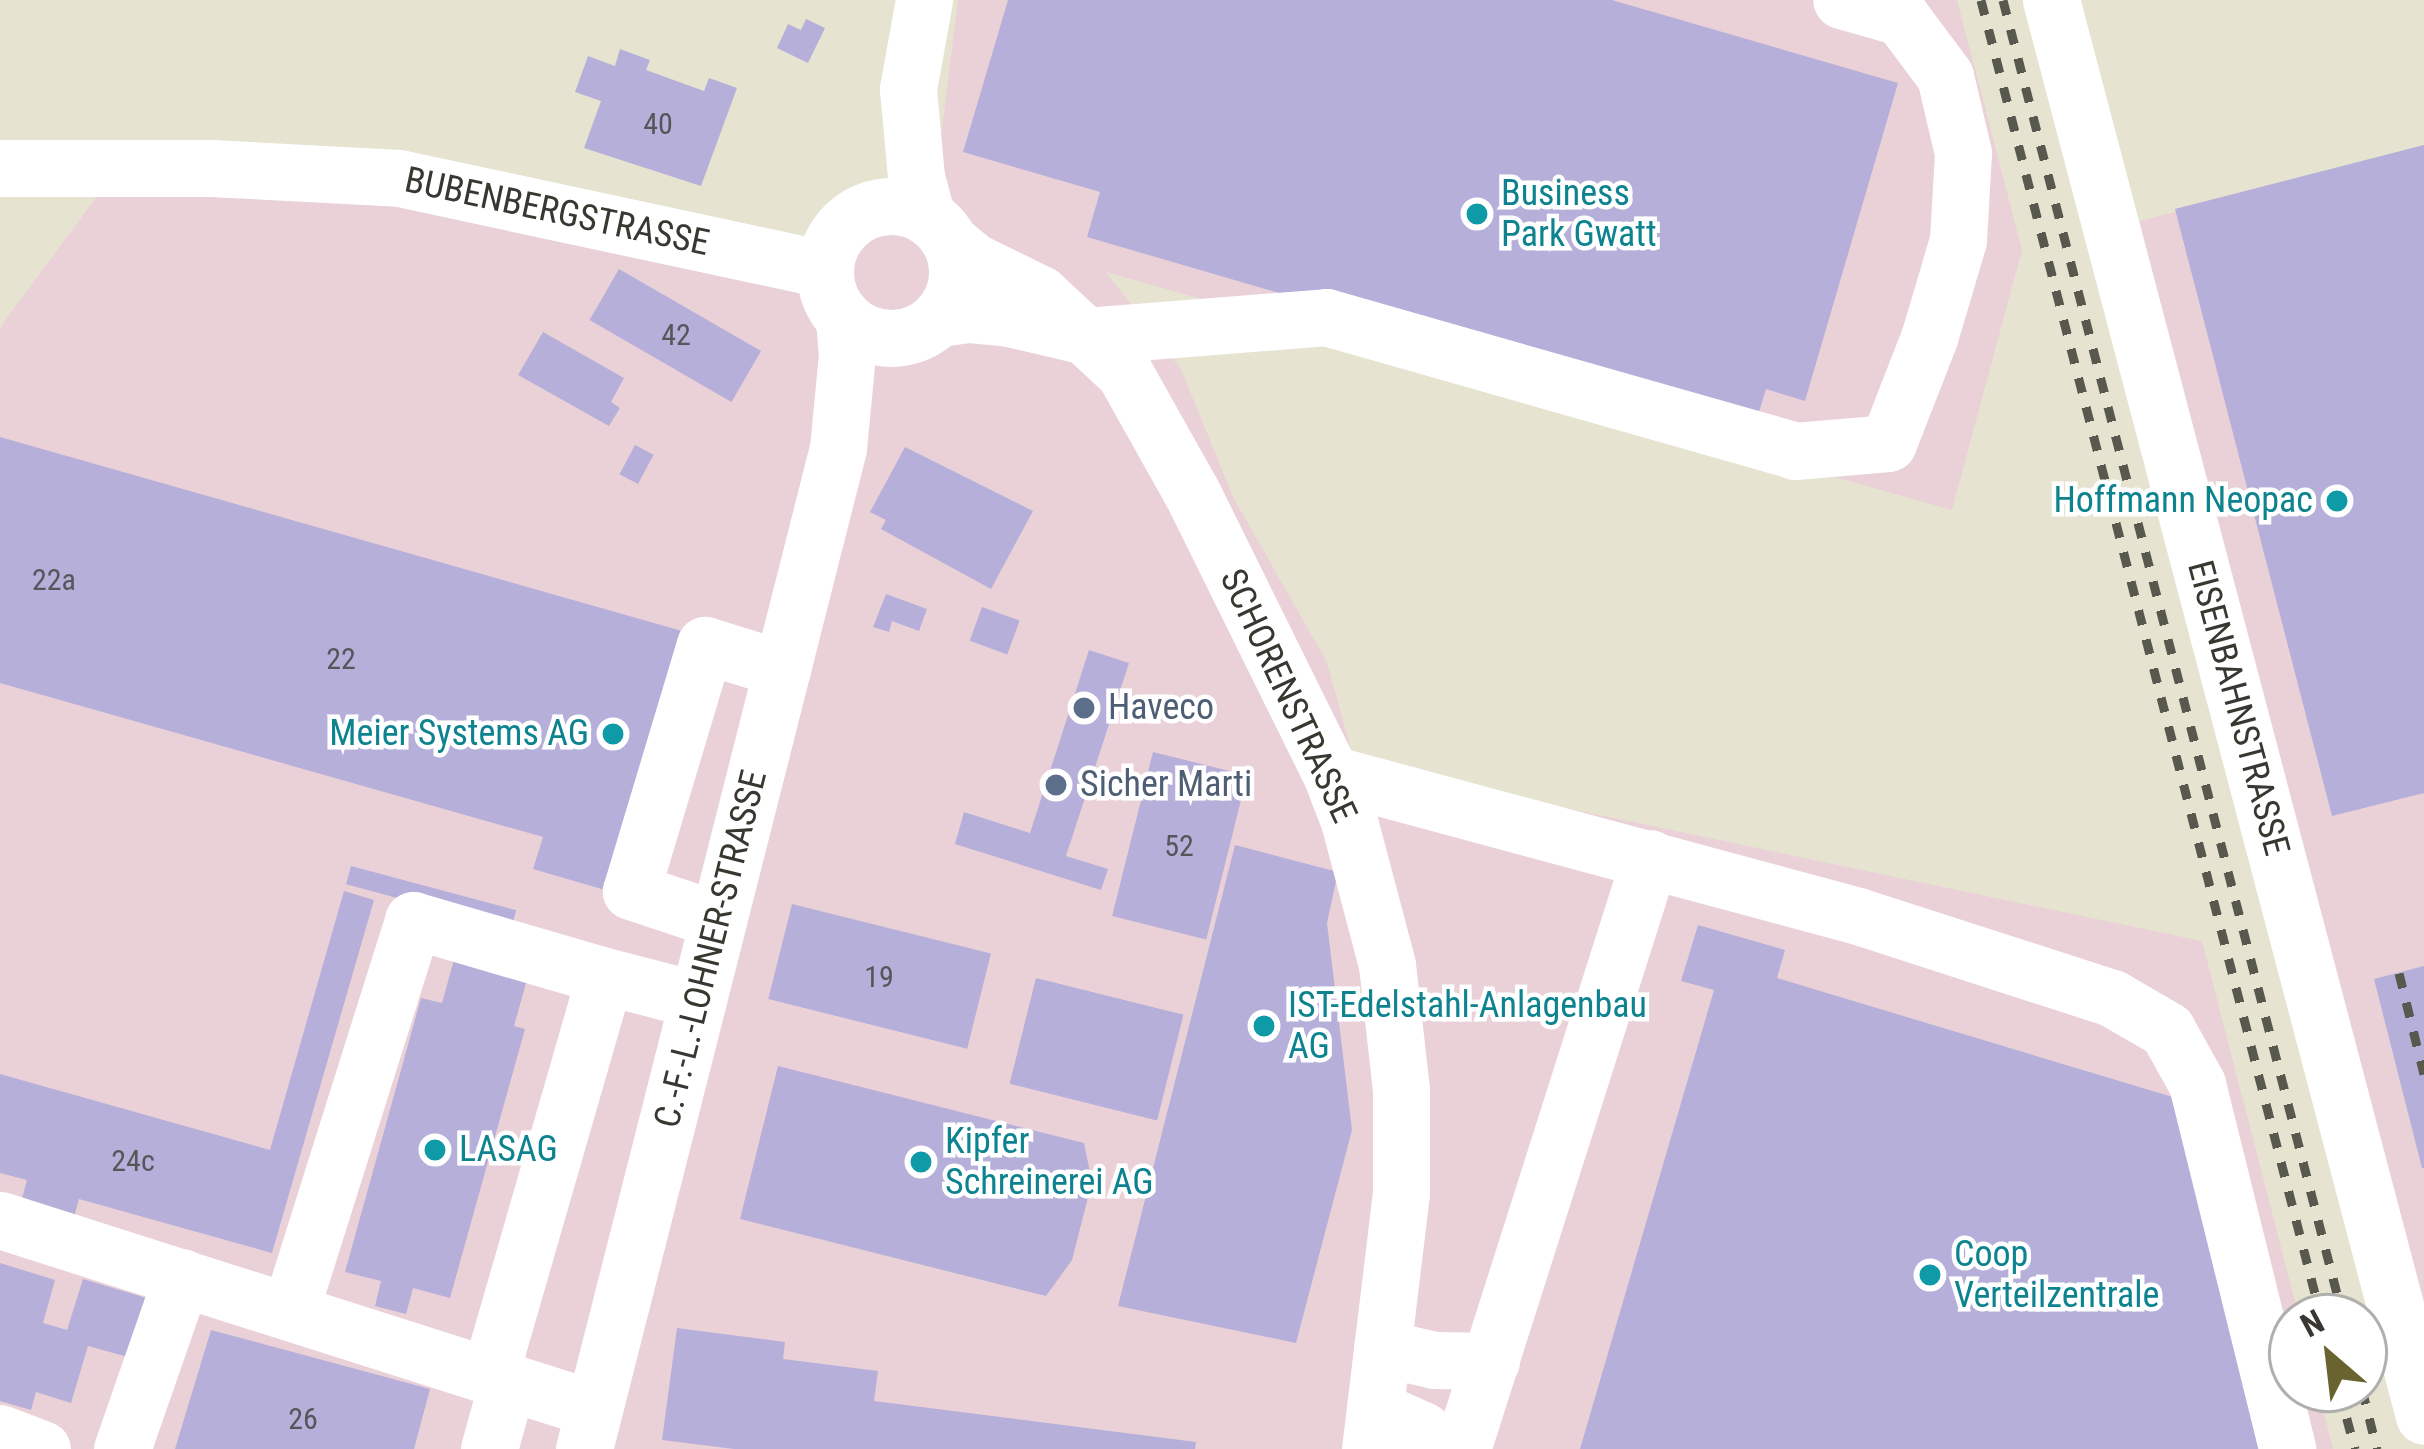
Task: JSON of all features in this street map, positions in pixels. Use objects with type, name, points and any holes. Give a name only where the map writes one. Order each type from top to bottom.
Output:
[{"type":"street","points":[[924,0],[908,89],[916,177],[956,282],[928,325]]},
{"type":"street","points":[[908,89],[885,126],[852,218],[828,249],[834,294],[886,338],[968,314],[1086,336],[1327,317],[1795,451],[1888,443],[1929,338],[1958,240],[1963,153],[1945,76],[1901,17],[1840,0]]},
{"type":"street","name":"EISENBAHNSTRASSE","points":[[2051,0],[2424,1416]]},
{"type":"street","name":"BUBENBERGSTRASSE","points":[[0,168],[211,168],[399,178],[834,294]]},
{"type":"street","points":[[852,218],[896,206],[939,229]]},
{"type":"street","name":"SCHORENSTRASSE","points":[[939,229],[974,261],[1040,294],[1124,372],[1152,415],[1331,774],[1374,901],[1401,1089],[1401,1193],[1372,1429]]},
{"type":"street","name":"C.-F.-L.-LOHNER-STRASSE","points":[[589,1429],[838,448],[848,355],[834,294]]},
{"type":"street","name":"C.-F.-L.-LOHNER-STRASSE","points":[[838,448],[864,420],[928,325]]},
{"type":"street","points":[[718,920],[631,891],[705,645],[782,669]]},
{"type":"street","points":[[1331,774],[1858,916],[2112,998],[2167,1030],[2197,1084],[2287,1449]]},
{"type":"street","points":[[1462,1449],[1650,858]]},
{"type":"street","points":[[290,1311],[413,920],[698,1000]]},
{"type":"street","points":[[489,1449],[499,1377],[605,976]]},
{"type":"street","points":[[0,1220],[499,1377],[589,1429]]},
{"type":"street","points":[[122,1449],[182,1277]]},
{"type":"street","points":[[1382,1348],[1435,1360],[1491,1360]]},
{"type":"street","points":[[1372,1429],[1422,1430],[1446,1449]]},
{"type":"street","points":[[0,1433],[43,1449]]},
{"type":"shaded area","points":[[958,0],[1957,0],[2022,250],[1952,510],[1106,272],[1181,369],[1233,497],[1327,662],[1355,764],[2202,941],[2293,1293],[2268,1293],[2268,1413],[2324,1413],[2333,1449],[0,1449],[0,329],[7,318],[117,169],[211,168],[825,268],[937,169]]},
{"type":"shaded area","points":[[2424,145],[2424,1416],[2111,229]]},
{"type":"building","name":"Business Park Gwatt","points":[[1008,0],[1612,0],[1898,83],[1805,401],[1766,389],[1753,431],[1087,237],[1100,192],[963,152]]},
{"type":"building","points":[[806,19],[825,28],[808,63],[777,48],[788,24],[801,30]]},
{"type":"building","points":[[620,49],[650,60],[646,70],[704,91],[709,78],[737,88],[701,186],[584,148],[601,101],[575,92],[588,56],[615,66]]},
{"type":"building","name":"Hoffmann Neopac","points":[[2424,145],[2424,793],[2332,816],[2175,209]]},
{"type":"building","points":[[619,269],[761,351],[732,402],[590,320]]},
{"type":"building","points":[[543,332],[624,378],[611,402],[620,408],[609,426],[518,375]]},
{"type":"building","points":[[0,437],[682,631],[605,890],[533,869],[543,837],[0,683]]},
{"type":"building","points":[[635,445],[654,455],[638,484],[620,474]]},
{"type":"building","points":[[905,447],[1033,511],[991,589],[881,529],[886,520],[870,512]]},
{"type":"building","points":[[886,594],[927,609],[919,631],[892,621],[889,632],[873,627]]},
{"type":"building","points":[[982,607],[1020,621],[1007,655],[970,641]]},
{"type":"building","points":[[1089,650],[1129,663],[1066,856],[1108,869],[1101,890],[955,844],[964,812],[1030,833]]},
{"type":"building","points":[[1153,752],[1247,775],[1206,939],[1112,916]]},
{"type":"building","name":"IST-Edelstahl-Anlagenbau AG","points":[[1235,845],[1338,872],[1327,923],[1352,1130],[1296,1343],[1118,1306]]},
{"type":"building","points":[[351,866],[516,910],[511,929],[346,884]]},
{"type":"building","points":[[344,891],[374,900],[272,1253],[79,1199],[73,1221],[20,1206],[27,1180],[0,1173],[0,1074],[270,1150]]},
{"type":"building","points":[[792,904],[991,954],[967,1049],[768,999]]},
{"type":"building","name":"Coop Verteilzentrale","points":[[1698,925],[1785,950],[1777,978],[2186,1101],[2273,1449],[1580,1449],[1714,990],[1681,981]]},
{"type":"building","name":"LASAG","points":[[455,956],[528,976],[514,1026],[525,1029],[450,1298],[413,1288],[406,1314],[375,1306],[381,1281],[345,1272],[421,998],[442,1003]]},
{"type":"building","points":[[2424,966],[2424,1168],[2422,1168],[2374,979]]},
{"type":"building","points":[[1036,978],[1183,1015],[1157,1121],[1010,1084]]},
{"type":"building","name":"Kipfer Schreinerei AG","points":[[778,1066],[1084,1143],[1092,1182],[1072,1260],[1046,1296],[740,1219]]},
{"type":"building","points":[[0,1263],[55,1280],[43,1323],[67,1330],[83,1279],[153,1300],[135,1359],[88,1346],[71,1403],[36,1392],[31,1410],[0,1401]]},
{"type":"building","points":[[677,1328],[785,1342],[783,1359],[878,1371],[874,1401],[1196,1442],[1195,1449],[734,1449],[662,1440]]},
{"type":"building","points":[[211,1330],[430,1389],[414,1449],[175,1449]]},
{"type":"railway","points":[[1981,0],[2315,1293]]},
{"type":"railway","points":[[2003,0],[2337,1293]]},
{"type":"railway","points":[[2399,973],[2424,1074]]},
{"type":"railway","points":[[2345,1413],[2355,1449]]},
{"type":"railway","points":[[2368,1413],[2377,1449]]},
{"type":"place","name":"Business Park Gwatt","points":[[1477,214]]},
{"type":"place","name":"Hoffmann Neopac","points":[[2337,501]]},
{"type":"place","name":"Haveco","points":[[1084,708]]},
{"type":"place","name":"Meier Systems AG","points":[[613,734]]},
{"type":"place","name":"Sicher Marti","points":[[1056,785]]},
{"type":"place","name":"IST-Edelstahl-Anlagenbau AG","points":[[1264,1026]]},
{"type":"place","name":"LASAG","points":[[435,1150]]},
{"type":"place","name":"Kipfer Schreinerei AG","points":[[921,1162]]},
{"type":"place","name":"Coop Verteilzentrale","points":[[1930,1275]]}]
